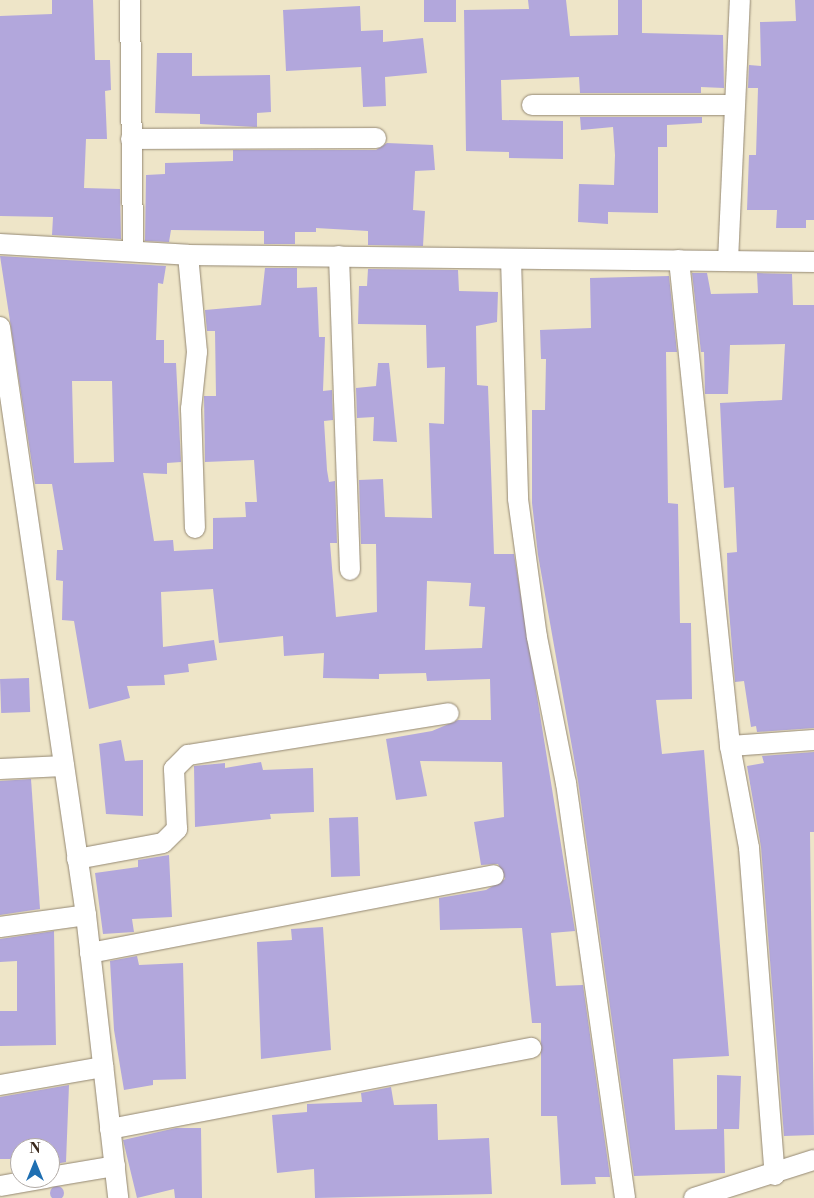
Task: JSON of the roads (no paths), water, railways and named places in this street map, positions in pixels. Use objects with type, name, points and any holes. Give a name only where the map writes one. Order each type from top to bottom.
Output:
[{"type":"street","points":[[130,0],[133,251]]},
{"type":"street","points":[[728,261],[740,0]]},
{"type":"street","points":[[532,105],[734,105]]},
{"type":"street","points":[[131,139],[376,138]]},
{"type":"street","points":[[0,244],[188,255],[814,262]]},
{"type":"street","points":[[188,255],[197,352],[191,418],[195,528]]},
{"type":"street","points":[[339,256],[350,570]]},
{"type":"street","points":[[511,259],[518,499],[537,637],[566,783],[625,1198]]},
{"type":"street","points":[[679,260],[730,746],[749,848],[775,1175]]},
{"type":"street","points":[[0,327],[86,915],[118,1198]]},
{"type":"street","points":[[77,859],[163,843],[177,829],[174,769],[188,755],[449,714]]},
{"type":"street","points":[[730,746],[814,740]]},
{"type":"street","points":[[0,769],[64,766]]},
{"type":"street","points":[[90,953],[494,875]]},
{"type":"street","points":[[0,927],[86,915]]},
{"type":"street","points":[[110,1129],[531,1048]]},
{"type":"street","points":[[0,1085],[103,1067]]},
{"type":"street","points":[[694,1198],[775,1175],[814,1160]]},
{"type":"street","points":[[60,1175],[115,1166]]}]
